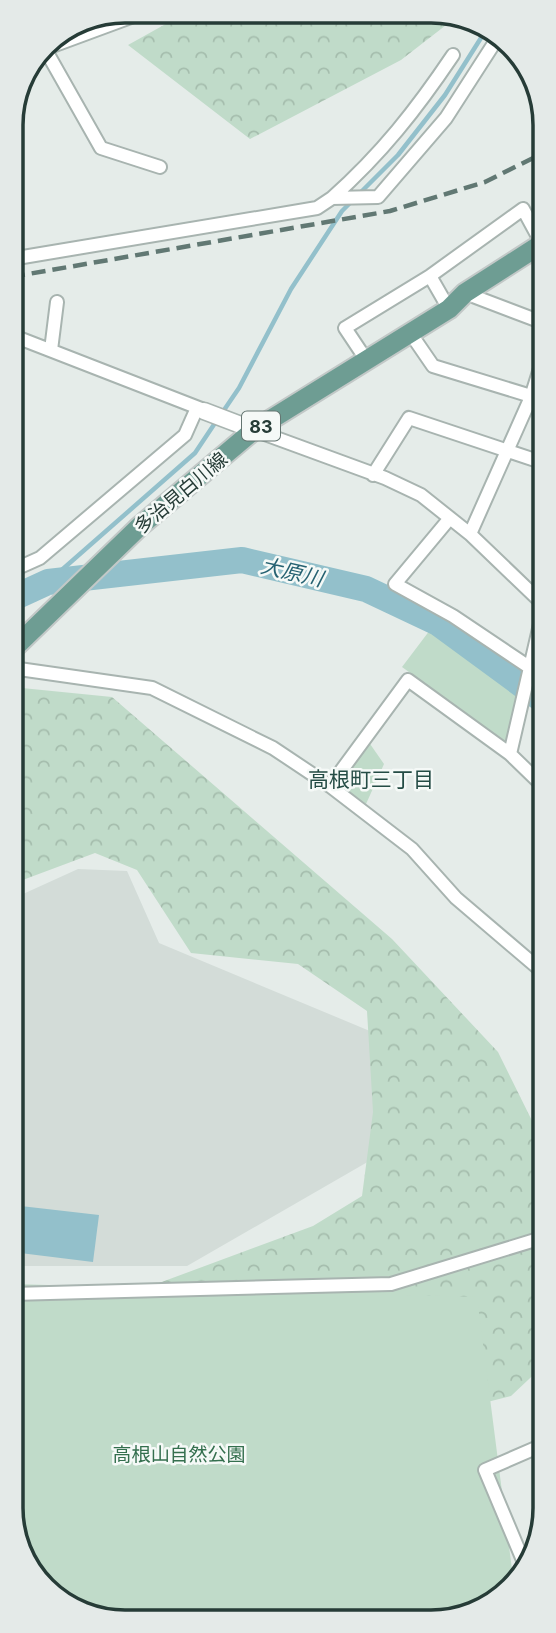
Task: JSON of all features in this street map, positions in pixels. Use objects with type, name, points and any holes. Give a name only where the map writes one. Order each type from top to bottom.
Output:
[{"type":"main road","name":"多治見白川線","points":[[23,639],[139,527],[254,430],[411,334],[449,309],[465,293],[533,250]]},
{"type":"street","points":[[70,39],[108,25]]},
{"type":"street","points":[[332,198],[378,197],[446,118],[494,45]]},
{"type":"street","points":[[23,256],[317,208],[376,159],[406,123],[453,55]]},
{"type":"street","points":[[49,58],[102,148],[160,167]]},
{"type":"street","points":[[367,361],[345,328],[430,275],[523,209],[533,226]]},
{"type":"street","points":[[430,275],[449,309]]},
{"type":"street","points":[[465,293],[533,319]]},
{"type":"street","points":[[51,350],[57,302]]},
{"type":"street","points":[[411,334],[433,366],[533,398]]},
{"type":"street","points":[[23,340],[421,495],[470,534],[533,595]]},
{"type":"street","points":[[470,534],[533,406]]},
{"type":"street","points":[[23,566],[40,558],[184,435],[201,409]]},
{"type":"street","points":[[373,475],[409,418],[533,460]]},
{"type":"street","points":[[450,518],[395,584],[453,616],[529,667]]},
{"type":"street","points":[[510,754],[533,651]]},
{"type":"street","points":[[23,670],[152,688],[273,748],[330,786],[412,849],[456,898],[533,964]]},
{"type":"street","points":[[330,786],[408,680],[510,754],[533,776]]},
{"type":"street","points":[[23,1294],[391,1284],[533,1241]]},
{"type":"street","points":[[523,1551],[485,1471],[533,1449]]},
{"type":"shaded area","points":[[78,869],[127,871],[159,943],[377,1034],[371,1160],[187,1266],[23,1266],[23,894]]},
{"type":"green space","points":[[167,23],[447,25],[401,60],[250,139],[128,45]]},
{"type":"green space","points":[[430,630],[519,690],[507,743],[402,667]]},
{"type":"green space","points":[[23,688],[112,697],[392,939],[498,1052],[533,1123],[533,1375],[511,1396],[444,1413],[453,1607],[431,1610],[105,1608],[92,1605],[68,1593],[53,1580],[33,1553],[28,1541],[23,1511],[140,1290],[313,1226],[362,1196],[373,1112],[367,1011],[298,964],[191,953],[137,870],[95,853],[23,880]]},
{"type":"green space","points":[[368,741],[384,764],[366,804],[337,783]]},
{"type":"green space","name":"高根山自然公園","points":[[23,1284],[477,1297],[512,1570],[482,1597],[464,1605],[431,1610],[125,1610],[105,1608],[80,1600],[53,1580],[40,1565],[28,1541],[23,1508]]},
{"type":"water","points":[[23,1206],[99,1215],[93,1262],[23,1253]]},
{"type":"waterway","points":[[359,194],[398,155],[445,95],[482,37]]},
{"type":"waterway","points":[[222,413],[239,388],[291,289],[342,211],[352,201]]},
{"type":"waterway","points":[[48,582],[195,453],[217,420]]},
{"type":"waterway","name":"大原川","points":[[23,593],[48,582],[242,560],[366,589],[438,623],[533,693]]},
{"type":"railway","points":[[23,275],[390,211],[485,182],[533,158]]},
{"type":"district","name":"高根町三丁目","points":[[371,779]]}]
